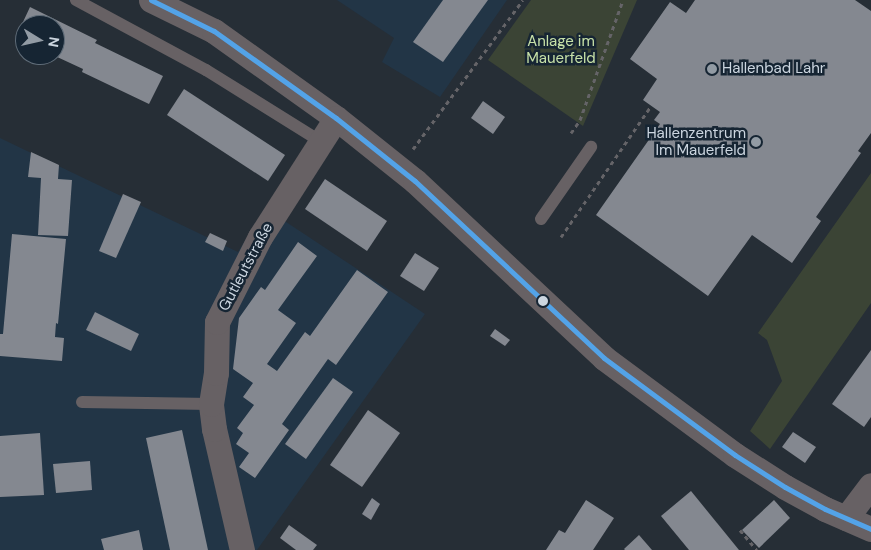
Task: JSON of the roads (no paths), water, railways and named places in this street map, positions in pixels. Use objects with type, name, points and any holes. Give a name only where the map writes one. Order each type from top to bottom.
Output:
[{"type":"street","points":[[151,0],[214,31],[336,118],[399,168],[604,358],[744,461],[785,488],[861,525],[871,485]]},
{"type":"street","name":"Gutleutstraße","points":[[242,550],[221,469],[211,404],[216,373],[217,322],[260,237],[336,118]]},
{"type":"lane","points":[[76,0],[206,70],[320,141]]},
{"type":"lane","points":[[541,219],[590,147]]},
{"type":"lane","points":[[82,402],[211,404]]},
{"type":"place","name":"Hallenbad Lahr","points":[[712,69]]},
{"type":"place","name":"Hallenzentrum Im Mauerfeld","points":[[756,142]]},
{"type":"park label","name":"Anlage im Mauerfeld","points":[[561,50]]}]
